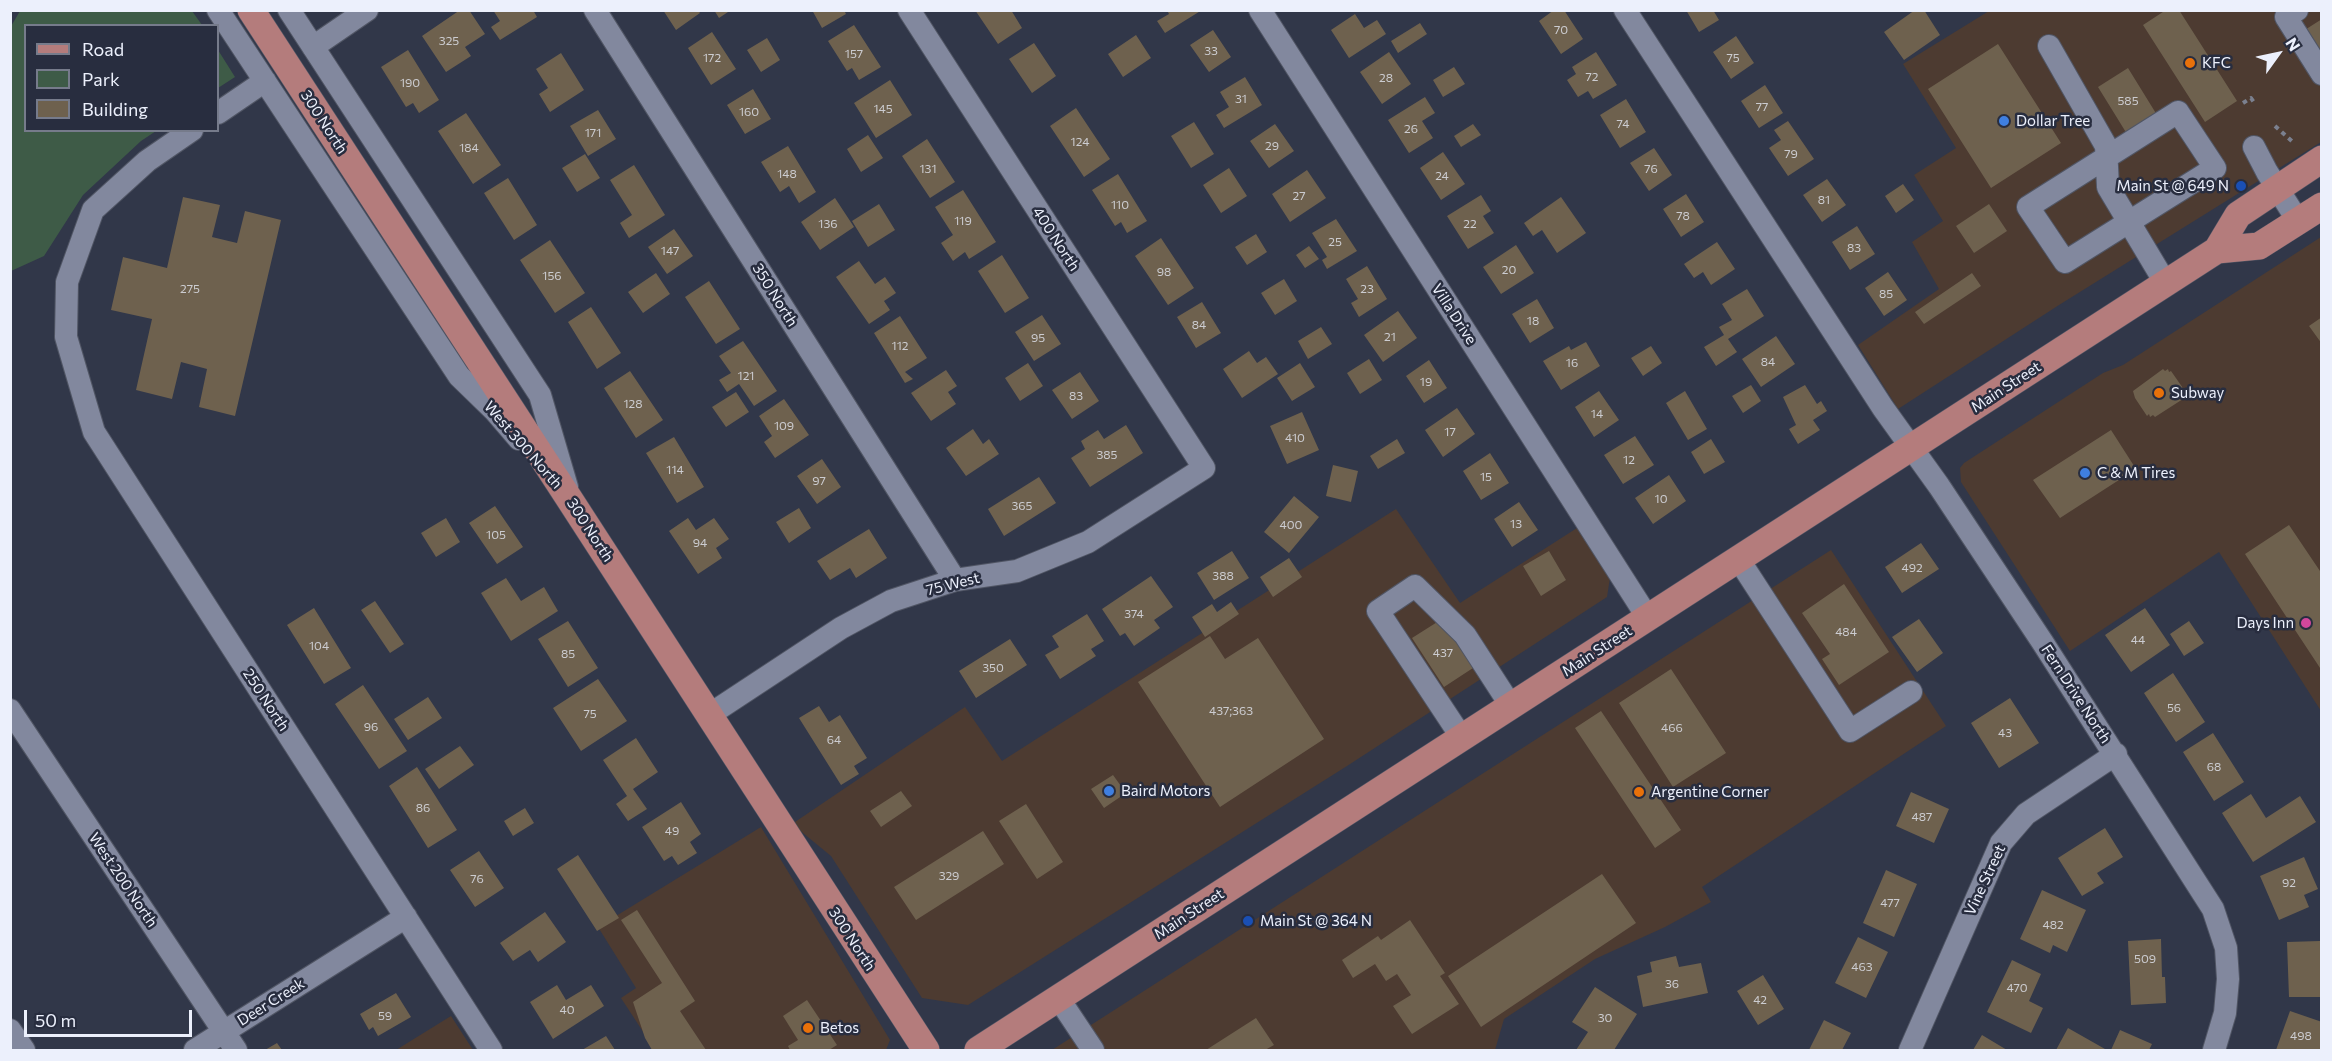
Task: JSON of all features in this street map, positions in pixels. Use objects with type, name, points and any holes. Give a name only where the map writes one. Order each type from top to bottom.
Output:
[{"type":"main road","name":"300 North","points":[[252,10],[926,1050]]},
{"type":"main road","name":"Main Street","points":[[978,1050],[2166,284],[2217,250],[2238,215],[2322,159]]},
{"type":"main road","name":"Main Street","points":[[2217,250],[2259,246],[2322,206]]},
{"type":"street","name":"West 300 North","points":[[218,10],[459,376],[495,411],[570,500]]},
{"type":"street","name":"West 300 North","points":[[289,10],[540,394],[570,500]]},
{"type":"street","points":[[313,47],[367,10]]},
{"type":"street","name":"350 North","points":[[595,10],[955,580]]},
{"type":"street","name":"400 North","points":[[909,10],[1204,468]]},
{"type":"street","name":"Villa Drive","points":[[1260,10],[1648,618]]},
{"type":"street","points":[[1625,10],[1883,408],[1912,448]]},
{"type":"street","points":[[2291,14],[2322,74]]},
{"type":"street","points":[[2049,46],[2106,146],[2108,187],[2166,284]]},
{"type":"street","points":[[219,112],[265,81]]},
{"type":"street","points":[[2178,112],[2215,168],[2065,262],[2028,207],[2106,157],[2178,112]]},
{"type":"street","name":"250 North","points":[[189,132],[147,161],[93,210],[67,282],[66,337],[94,432],[491,1050]]},
{"type":"street","points":[[2254,147],[2298,221]]},
{"type":"street","name":"Fern Drive North","points":[[1912,448],[2116,754],[2208,901],[2219,924],[2226,948],[2228,979],[2226,1002],[2214,1050]]},
{"type":"street","name":"75 West","points":[[709,715],[851,623],[891,601],[955,580],[1017,571],[1088,542],[1204,468]]},
{"type":"street","points":[[1738,560],[1850,731],[1911,692]]},
{"type":"street","points":[[1462,738],[1378,611],[1415,586],[1465,635],[1511,706]]},
{"type":"street","name":"West 200 North","points":[[10,710],[230,1041]]},
{"type":"street","name":"Vine Street","points":[[1910,1050],[2001,843],[2016,823],[2034,808],[2116,754]]},
{"type":"street","name":"Deer Creek","points":[[195,1050],[230,1041],[347,954],[406,917]]},
{"type":"street","points":[[1059,999],[1093,1050]]},
{"type":"street","points":[[10,1030],[24,1050]]},
{"type":"path","points":[[2242,103],[2251,98],[2255,104]]},
{"type":"path","points":[[2275,126],[2295,144]]},
{"type":"shaded area","points":[[1989,11],[2321,11],[2321,142],[2059,305],[1898,409],[1858,345],[1939,289],[1912,242],[1943,221],[1914,175],[1956,148],[1903,64]]},
{"type":"shaded area","points":[[2321,237],[2321,711],[2219,552],[2070,651],[1961,482],[1960,468],[1964,463],[2103,373],[2123,365]]},
{"type":"shaded area","points":[[1396,509],[1460,603],[1577,528],[1610,578],[1607,597],[1347,766],[968,1005],[922,998],[831,856],[792,824],[965,707],[1002,761]]},
{"type":"shaded area","points":[[1831,550],[1946,726],[1702,887],[1711,902],[1665,927],[1595,959],[1504,1019],[1495,1050],[1052,1050]]},
{"type":"shaded area","points":[[761,827],[890,1040],[886,1050],[655,1050],[621,998],[636,988],[598,927]]},
{"type":"shaded area","points":[[451,1016],[473,1050],[396,1050]]},
{"type":"green space","points":[[20,11],[192,11],[201,24],[24,24],[24,132],[154,132],[141,141],[83,195],[44,256],[11,271],[10,28]]},
{"type":"green space","points":[[219,52],[235,77],[219,87]]},
{"type":"building","points":[[460,10],[469,10],[485,34],[465,47],[471,56],[446,72],[422,36]]},
{"type":"building","points":[[493,10],[533,10],[537,17],[500,40],[491,27],[500,21]]},
{"type":"building","points":[[663,10],[698,10],[700,13],[676,30]]},
{"type":"building","points":[[714,10],[731,10],[719,18]]},
{"type":"building","points":[[812,10],[844,10],[846,14],[822,28]]},
{"type":"building","points":[[975,10],[1011,10],[1022,28],[998,44]]},
{"type":"building","points":[[1167,10],[1202,10],[1165,33],[1157,21],[1169,14]]},
{"type":"building","points":[[1554,10],[1564,10],[1583,39],[1561,54],[1539,21]]},
{"type":"building","points":[[1686,10],[1713,10],[1719,20],[1699,32]]},
{"type":"building","points":[[1915,10],[1924,10],[1940,35],[1904,60],[1884,32]]},
{"type":"building","name":"KFC","points":[[2166,10],[2179,10],[2237,101],[2205,122],[2143,25]]},
{"type":"building","points":[[1355,14],[1364,28],[1377,20],[1386,34],[1349,58],[1331,30]]},
{"type":"building","points":[[2322,19],[2322,67],[2300,33]]},
{"type":"building","points":[[1420,23],[1427,34],[1398,53],[1391,41]]},
{"type":"building","points":[[854,25],[881,67],[859,80],[852,68],[847,71],[828,41]]},
{"type":"building","points":[[1213,30],[1231,57],[1209,72],[1190,45]]},
{"type":"building","points":[[712,32],[736,69],[711,85],[688,48]]},
{"type":"building","points":[[1136,35],[1151,58],[1123,77],[1108,54]]},
{"type":"building","points":[[1736,36],[1754,63],[1731,79],[1713,52]]},
{"type":"building","points":[[767,38],[780,60],[761,72],[747,50]]},
{"type":"building","points":[[1034,43],[1056,76],[1032,93],[1009,59]]},
{"type":"building","points":[[1998,44],[2061,143],[1991,188],[1928,89]]},
{"type":"building","points":[[408,50],[439,100],[419,113],[413,103],[406,107],[381,67]]},
{"type":"building","points":[[1389,52],[1411,84],[1382,104],[1360,72]]},
{"type":"building","points":[[1596,52],[1617,85],[1593,99],[1588,91],[1578,97],[1567,80],[1576,74],[1572,67]]},
{"type":"building","points":[[561,53],[584,90],[550,112],[539,94],[548,88],[536,69]]},
{"type":"building","points":[[1454,67],[1465,84],[1443,97],[1433,80]]},
{"type":"building","points":[[2128,68],[2157,115],[2127,134],[2098,87]]},
{"type":"building","points":[[1245,77],[1262,105],[1224,128],[1216,115],[1229,107],[1220,92]]},
{"type":"building","points":[[890,80],[912,115],[876,138],[854,103]]},
{"type":"building","points":[[1765,85],[1783,113],[1759,128],[1741,101]]},
{"type":"building","points":[[753,89],[771,119],[745,134],[727,105]]},
{"type":"building","points":[[1425,97],[1435,113],[1422,121],[1433,138],[1409,153],[1388,120]]},
{"type":"building","points":[[1626,99],[1646,132],[1620,148],[1600,115]]},
{"type":"building","points":[[1076,108],[1110,159],[1084,177],[1050,126]]},
{"type":"building","points":[[598,110],[616,139],[588,156],[570,126]]},
{"type":"building","points":[[466,113],[501,165],[473,184],[438,131]]},
{"type":"building","points":[[1788,121],[1814,159],[1788,176],[1769,148],[1781,140],[1774,130]]},
{"type":"building","points":[[1194,122],[1214,154],[1191,168],[1171,136]]},
{"type":"building","points":[[1275,124],[1294,151],[1269,168],[1250,141]]},
{"type":"building","points":[[1473,124],[1481,135],[1461,147],[1454,136]]},
{"type":"building","points":[[868,135],[883,158],[861,172],[847,149]]},
{"type":"building","points":[[927,139],[955,182],[930,198],[902,156]]},
{"type":"building","points":[[788,146],[816,192],[799,203],[789,186],[780,192],[761,162]]},
{"type":"building","points":[[1654,148],[1672,175],[1649,191],[1630,163]]},
{"type":"building","points":[[1443,152],[1465,184],[1441,200],[1420,168]]},
{"type":"building","points":[[585,154],[600,178],[577,192],[562,168]]},
{"type":"building","points":[[634,165],[665,215],[629,238],[620,223],[632,215],[610,180]]},
{"type":"building","points":[[1229,168],[1247,196],[1221,213],[1203,185]]},
{"type":"building","points":[[1307,170],[1326,198],[1290,222],[1272,194]]},
{"type":"building","points":[[1118,174],[1147,221],[1127,233],[1121,222],[1115,226],[1092,190]]},
{"type":"building","points":[[508,178],[537,225],[514,240],[484,193]]},
{"type":"building","points":[[1827,179],[1846,205],[1822,222],[1803,195]]},
{"type":"building","points":[[1903,184],[1914,200],[1896,213],[1885,196]]},
{"type":"building","points":[[963,190],[996,242],[969,259],[965,252],[953,261],[941,243],[953,235],[935,207]]},
{"type":"building","points":[[1686,194],[1704,222],[1681,237],[1663,209]]},
{"type":"building","points":[[1481,195],[1491,211],[1483,216],[1494,233],[1468,249],[1447,216]]},
{"type":"building","points":[[183,197],[220,205],[212,237],[237,243],[245,211],[281,220],[235,416],[199,407],[207,369],[181,362],[172,399],[136,390],[152,319],[111,310],[123,257],[167,268]]},
{"type":"building","points":[[1561,197],[1586,233],[1557,253],[1542,230],[1533,236],[1524,223]]},
{"type":"building","points":[[835,198],[854,227],[820,250],[801,222]]},
{"type":"building","points":[[879,204],[895,230],[868,247],[852,221]]},
{"type":"building","points":[[1989,204],[2007,231],[1974,253],[1956,226]]},
{"type":"building","points":[[1336,219],[1357,251],[1327,269],[1322,260],[1327,257],[1312,233]]},
{"type":"building","points":[[1857,226],[1875,254],[1850,270],[1832,242]]},
{"type":"building","points":[[674,229],[693,256],[667,274],[648,247]]},
{"type":"building","points":[[1256,234],[1267,252],[1247,265],[1235,247]]},
{"type":"building","points":[[1161,238],[1194,288],[1168,305],[1135,256]]},
{"type":"building","points":[[550,240],[585,293],[555,313],[520,260]]},
{"type":"building","points":[[1717,242],[1735,269],[1711,285],[1703,272],[1694,278],[1684,264]]},
{"type":"building","points":[[1516,245],[1534,273],[1501,294],[1483,267]]},
{"type":"building","points":[[1309,246],[1319,259],[1305,268],[1296,255]]},
{"type":"building","points":[[1002,255],[1029,298],[1005,313],[978,271]]},
{"type":"building","points":[[859,261],[875,284],[885,277],[896,293],[884,301],[890,310],[869,324],[836,277]]},
{"type":"building","points":[[1367,266],[1387,299],[1359,317],[1351,303],[1358,299],[1346,279]]},
{"type":"building","points":[[1888,272],[1907,300],[1884,316],[1865,288]]},
{"type":"building","points":[[656,273],[670,294],[643,313],[628,292]]},
{"type":"building","points":[[1972,273],[1981,286],[1924,324],[1915,312]]},
{"type":"building","points":[[1284,279],[1297,301],[1275,315],[1261,293]]},
{"type":"building","points":[[709,281],[740,329],[716,344],[685,297]]},
{"type":"building","points":[[1747,289],[1764,316],[1728,339],[1737,352],[1716,366],[1704,347],[1724,335],[1719,327],[1732,320],[1722,304]]},
{"type":"building","points":[[1537,299],[1554,328],[1530,343],[1512,314]]},
{"type":"building","points":[[1202,302],[1221,333],[1196,348],[1177,317]]},
{"type":"building","points":[[591,307],[621,353],[597,369],[568,322]]},
{"type":"building","points":[[1398,311],[1417,338],[1383,362],[1364,335]]},
{"type":"building","points":[[1042,315],[1061,344],[1034,361],[1015,332]]},
{"type":"building","points":[[900,316],[927,358],[905,372],[913,379],[905,383],[874,333]]},
{"type":"building","points":[[2322,317],[2322,344],[2309,326]]},
{"type":"building","points":[[1321,327],[1332,344],[1308,359],[1298,341]]},
{"type":"building","points":[[1776,336],[1795,364],[1761,387],[1742,359]]},
{"type":"building","points":[[743,341],[777,391],[754,406],[739,384],[727,392],[719,380],[731,373],[719,356]]},
{"type":"building","points":[[1586,342],[1600,366],[1561,390],[1543,361],[1569,346],[1571,350]]},
{"type":"building","points":[[1651,346],[1662,363],[1643,376],[1631,358]]},
{"type":"building","points":[[1249,351],[1257,363],[1266,357],[1278,374],[1242,398],[1223,369]]},
{"type":"building","points":[[1369,359],[1382,380],[1360,394],[1347,373]]},
{"type":"building","points":[[1429,360],[1447,388],[1424,403],[1406,376]]},
{"type":"building","points":[[1028,363],[1043,386],[1020,401],[1005,378]]},
{"type":"building","points":[[1300,363],[1315,387],[1292,401],[1277,378]]},
{"type":"building","name":"Subway","points":[[2163,369],[2171,371],[2185,391],[2183,399],[2155,417],[2153,415],[2150,417],[2135,398],[2133,391]]},
{"type":"building","points":[[946,370],[957,386],[948,392],[956,404],[931,421],[911,393]]},
{"type":"building","points":[[630,371],[663,420],[636,438],[604,388]]},
{"type":"building","points":[[1080,372],[1099,401],[1072,419],[1052,390]]},
{"type":"building","points":[[1751,385],[1761,401],[1743,413],[1732,396]]},
{"type":"building","points":[[1805,385],[1817,404],[1821,401],[1827,411],[1813,420],[1820,430],[1798,444],[1789,429],[1796,425],[1783,397]]},
{"type":"building","points":[[1599,391],[1619,420],[1594,437],[1575,407]]},
{"type":"building","points":[[1685,391],[1707,429],[1688,440],[1666,403]]},
{"type":"building","points":[[736,392],[749,412],[726,427],[712,407]]},
{"type":"building","points":[[784,399],[809,435],[775,458],[764,442],[772,436],[759,416]]},
{"type":"building","points":[[1457,408],[1475,434],[1443,457],[1425,430]]},
{"type":"building","points":[[1302,412],[1319,450],[1287,464],[1270,426]]},
{"type":"building","points":[[1126,425],[1143,453],[1090,487],[1071,458],[1085,449],[1081,441],[1098,430],[1104,439]]},
{"type":"building","points":[[973,429],[983,444],[989,439],[999,454],[966,476],[946,448]]},
{"type":"building","points":[[2111,430],[2136,469],[2060,518],[2033,480]]},
{"type":"building","points":[[1635,436],[1654,465],[1623,484],[1604,455]]},
{"type":"building","points":[[674,437],[704,487],[677,503],[646,453]]},
{"type":"building","points":[[1397,439],[1405,453],[1378,469],[1370,456]]},
{"type":"building","points":[[1711,439],[1725,462],[1704,474],[1691,452]]},
{"type":"building","points":[[1490,453],[1509,483],[1481,500],[1463,471]]},
{"type":"building","points":[[822,459],[841,487],[817,504],[797,476]]},
{"type":"building","points":[[1333,465],[1358,471],[1351,502],[1326,496]]},
{"type":"building","points":[[1669,475],[1686,501],[1653,524],[1635,498]]},
{"type":"building","points":[[1039,477],[1056,503],[1004,536],[988,509]]},
{"type":"building","points":[[1294,496],[1319,517],[1289,553],[1264,532]]},
{"type":"building","points":[[1519,502],[1538,530],[1512,547],[1494,519]]},
{"type":"building","points":[[495,506],[523,547],[497,564],[469,523]]},
{"type":"building","points":[[799,508],[811,528],[789,543],[776,522]]},
{"type":"building","points":[[446,518],[460,542],[436,557],[421,533]]},
{"type":"building","points":[[688,518],[696,530],[714,518],[729,539],[716,548],[722,558],[698,574],[669,531]]},
{"type":"building","name":"Days Inn","points":[[2289,525],[2322,574],[2322,671],[2245,554]]},
{"type":"building","points":[[869,529],[887,558],[856,578],[850,568],[830,580],[817,561]]},
{"type":"building","points":[[1921,543],[1939,569],[1902,593],[1885,567]]},
{"type":"building","points":[[1232,551],[1249,578],[1214,600],[1197,573]]},
{"type":"building","points":[[1549,551],[1566,580],[1541,596],[1523,566]]},
{"type":"building","points":[[1289,558],[1302,577],[1273,597],[1260,577]]},
{"type":"building","points":[[1151,576],[1173,607],[1154,620],[1160,628],[1134,646],[1125,633],[1120,636],[1102,609]]},
{"type":"building","points":[[506,578],[521,601],[544,587],[558,611],[511,641],[481,593]]},
{"type":"building","points":[[1844,584],[1889,652],[1839,685],[1822,659],[1830,654],[1802,613]]},
{"type":"building","points":[[375,601],[404,644],[390,653],[361,610]]},
{"type":"building","points":[[1231,602],[1239,614],[1205,637],[1192,617],[1212,604],[1217,612]]},
{"type":"building","points":[[314,608],[351,668],[324,684],[287,625]]},
{"type":"building","points":[[2145,608],[2170,645],[2131,672],[2105,635]]},
{"type":"building","points":[[1087,614],[1104,641],[1091,649],[1096,656],[1060,679],[1045,655],[1059,647],[1052,636]]},
{"type":"building","points":[[1442,619],[1473,668],[1444,687],[1412,638]]},
{"type":"building","points":[[1919,619],[1943,653],[1917,672],[1892,637]]},
{"type":"building","points":[[568,621],[598,668],[568,687],[538,639]]},
{"type":"building","points":[[2189,621],[2204,643],[2184,656],[2170,634]]},
{"type":"building","points":[[1210,636],[1225,659],[1258,638],[1324,739],[1220,807],[1138,682]]},
{"type":"building","points":[[1010,639],[1027,665],[976,698],[959,671]]},
{"type":"building","points":[[1671,669],[1726,753],[1673,787],[1619,703]]},
{"type":"building","points":[[2173,673],[2205,722],[2176,742],[2144,693]]},
{"type":"building","points":[[598,679],[627,721],[581,751],[553,708]]},
{"type":"building","points":[[363,685],[407,751],[379,769],[335,704]]},
{"type":"building","points":[[428,697],[442,718],[408,740],[394,719]]},
{"type":"building","points":[[2010,698],[2039,743],[1999,768],[1971,723]]},
{"type":"building","points":[[819,706],[829,722],[840,715],[867,758],[854,766],[859,774],[841,785],[799,718]]},
{"type":"building","points":[[1601,711],[1681,830],[1655,848],[1575,728]]},
{"type":"building","points":[[2213,733],[2244,782],[2214,801],[2183,752]]},
{"type":"building","points":[[636,738],[658,772],[633,789],[647,809],[628,821],[616,804],[627,796],[603,760]]},
{"type":"building","points":[[460,746],[474,765],[439,789],[425,769]]},
{"type":"building","points":[[417,767],[457,830],[428,848],[389,786]]},
{"type":"building","name":"Baird Motors","points":[[1113,775],[1126,793],[1104,808],[1091,789]]},
{"type":"building","points":[[901,791],[912,806],[881,827],[870,811]]},
{"type":"building","points":[[1911,792],[1949,809],[1934,843],[1896,826]]},
{"type":"building","points":[[2251,794],[2266,818],[2300,796],[2316,822],[2253,862],[2222,813]]},
{"type":"building","points":[[681,802],[701,834],[690,842],[697,853],[678,865],[672,856],[664,861],[642,827]]},
{"type":"building","points":[[1026,804],[1063,862],[1037,879],[999,821]]},
{"type":"building","points":[[525,808],[534,823],[513,836],[504,821]]},
{"type":"building","points":[[2105,828],[2123,857],[2097,873],[2104,883],[2082,896],[2058,858]]},
{"type":"building","points":[[983,831],[1004,864],[916,920],[894,887]]},
{"type":"building","points":[[479,851],[504,888],[475,907],[450,870]]},
{"type":"building","points":[[578,855],[619,918],[597,931],[557,869]]},
{"type":"building","points":[[2304,857],[2318,889],[2304,895],[2309,907],[2279,920],[2260,876]]},
{"type":"building","points":[[1886,870],[1917,884],[1894,937],[1863,923]]},
{"type":"building","points":[[1602,874],[1636,923],[1481,1027],[1448,976]]},
{"type":"building","points":[[2042,890],[2086,910],[2067,952],[2053,945],[2050,953],[2020,939]]},
{"type":"building","points":[[637,910],[695,1001],[680,1011],[706,1050],[652,1050],[645,1038],[633,1002],[662,983],[621,920]]},
{"type":"building","points":[[545,912],[566,942],[538,962],[530,950],[513,961],[500,943]]},
{"type":"building","points":[[1410,920],[1445,973],[1440,976],[1459,1004],[1412,1034],[1393,1006],[1411,995],[1397,974],[1386,981],[1375,964],[1353,978],[1342,960],[1378,936],[1381,940]]},
{"type":"building","points":[[1858,937],[1888,952],[1866,998],[1835,983]]},
{"type":"building","points":[[2161,939],[2162,977],[2165,977],[2166,1003],[2131,1005],[2128,941]]},
{"type":"building","points":[[2320,941],[2322,997],[2289,997],[2287,942]]},
{"type":"building","points":[[1676,956],[1679,967],[1701,963],[1708,993],[1643,1007],[1637,976],[1652,972],[1650,962]]},
{"type":"building","points":[[2012,960],[2041,974],[2029,1001],[2043,1008],[2031,1033],[1987,1012]]},
{"type":"building","points":[[1763,975],[1784,1009],[1758,1025],[1737,991]]},
{"type":"building","points":[[557,985],[566,1000],[591,985],[604,1006],[553,1039],[530,1002]]},
{"type":"building","points":[[1595,987],[1637,1014],[1614,1050],[1576,1050],[1588,1032],[1572,1022]]},
{"type":"building","points":[[396,993],[411,1017],[378,1036],[373,1027],[369,1030],[360,1014]]},
{"type":"building","name":"Betos","points":[[807,1000],[837,1045],[829,1050],[790,1050],[788,1046],[798,1040],[783,1016]]},
{"type":"building","points":[[2290,1011],[2322,1022],[2322,1050],[2276,1050]]},
{"type":"building","points":[[1256,1018],[1274,1045],[1265,1050],[1206,1050]]},
{"type":"building","points":[[1824,1020],[1851,1033],[1842,1050],[1809,1050]]},
{"type":"building","points":[[2068,1028],[2105,1049],[2056,1050]]},
{"type":"building","points":[[2120,1030],[2152,1044],[2149,1050],[2111,1050]]},
{"type":"building","points":[[1982,1035],[2007,1050],[1973,1050]]},
{"type":"building","points":[[606,1036],[615,1050],[582,1050]]},
{"type":"building","points":[[277,1043],[282,1050],[265,1050]]},
{"type":"place","name":"KFC","points":[[2190,63]]},
{"type":"place","name":"Dollar Tree","points":[[2004,121]]},
{"type":"place","name":"Main St @ 649 N","points":[[2241,186]]},
{"type":"place","name":"Subway","points":[[2159,393]]},
{"type":"place","name":"C & M Tires","points":[[2085,473]]},
{"type":"place","name":"Days Inn","points":[[2306,623]]},
{"type":"place","name":"Baird Motors","points":[[1109,791]]},
{"type":"place","name":"Argentine Corner","points":[[1639,792]]},
{"type":"place","name":"Main St @ 364 N","points":[[1248,921]]},
{"type":"place","name":"Betos","points":[[808,1028]]}]
